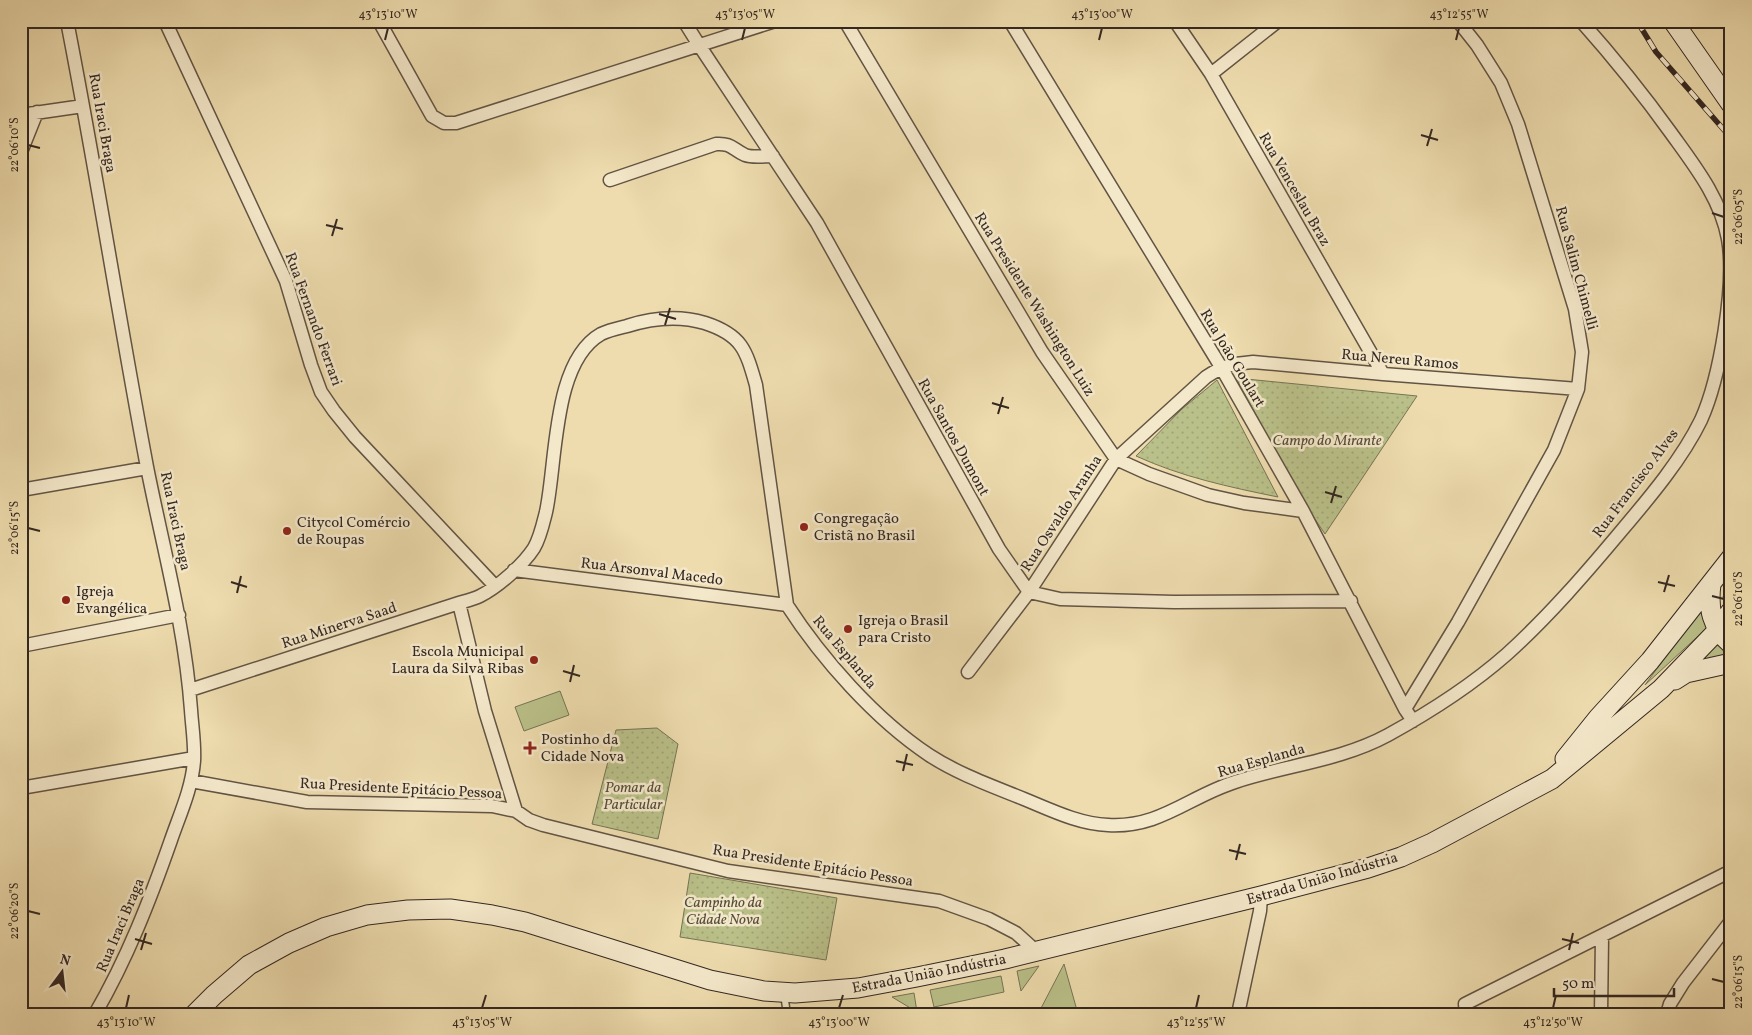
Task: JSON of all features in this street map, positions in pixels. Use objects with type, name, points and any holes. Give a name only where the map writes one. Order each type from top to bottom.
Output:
[{"type":"main road","points":[[1673,21],[1731,104]]},
{"type":"main road","name":"Estrada União Indústria","points":[[1552,779],[1568,754],[1650,661],[1731,558]]},
{"type":"main road","points":[[1711,584],[1709,602],[1717,631],[1731,644]]},
{"type":"main road","name":"Estrada União Indústria","points":[[195,1014],[214,994],[249,965],[288,943],[326,927],[367,915],[408,910],[450,909],[525,922],[710,980],[784,993],[858,988],[917,978],[1262,896],[1368,868],[1400,857],[1432,843],[1552,779],[1662,689],[1717,631],[1731,611]]},
{"type":"main road","points":[[1662,689],[1686,673],[1731,663]]},
{"type":"street","name":"Rua Iraci Braga","points":[[67,21],[148,468],[180,615],[190,690],[194,758],[191,782],[158,876],[131,945],[113,984],[95,1014]]},
{"type":"street","name":"Rua Fernando Ferrari","points":[[165,21],[286,281],[321,392],[356,437],[495,586]]},
{"type":"street","points":[[379,21],[432,116],[444,123],[456,124],[775,21]]},
{"type":"street","name":"Rua Santos Dumont","points":[[684,21],[817,223],[999,549],[1029,592]]},
{"type":"street","name":"Rua Presidente Washington Luiz","points":[[846,21],[1042,352],[1116,459]]},
{"type":"street","name":"Rua João Goulart","points":[[1010,21],[1221,367],[1303,512],[1413,721]]},
{"type":"street","name":"Rua Venceslau Braz","points":[[1175,21],[1211,74],[1384,374]]},
{"type":"street","points":[[1211,74],[1278,21]]},
{"type":"street","name":"Rua Salim Chimelli","points":[[1405,708],[1458,622],[1554,450],[1578,389],[1582,352],[1575,309],[1518,124],[1501,83],[1477,44],[1458,21]]},
{"type":"street","name":"Rua Francisco Alves","points":[[1413,721],[1476,679],[1504,656],[1541,622],[1589,570],[1636,514],[1685,448],[1702,417],[1714,377],[1727,308],[1730,277],[1727,235],[1715,200],[1696,168],[1637,86],[1580,21]]},
{"type":"street","points":[[21,115],[83,106]]},
{"type":"street","points":[[21,152],[37,112]]},
{"type":"street","points":[[610,180],[716,144],[725,143],[750,156],[773,156]]},
{"type":"street","name":"Rua Esplanda","points":[[495,586],[514,570],[534,548],[543,526],[549,500],[556,443],[567,380],[575,362],[587,344],[602,333],[643,321],[671,318],[692,319],[718,327],[738,340],[748,357],[756,385],[787,605],[807,635],[866,702],[896,730],[929,755],[959,772],[1077,820],[1102,825],[1125,826],[1147,822],[1166,815],[1205,794],[1235,782],[1363,748],[1413,721]]},
{"type":"street","name":"Rua Nereu Ramos","points":[[1221,367],[1253,362],[1578,389]]},
{"type":"street","name":"Rua Osvaldo Aranha","points":[[968,672],[1029,592],[1116,459],[1206,377],[1221,367]]},
{"type":"street","points":[[1116,459],[1149,474],[1208,495],[1244,503],[1303,512]]},
{"type":"street","points":[[21,490],[148,468]]},
{"type":"street","name":"Rua Arsonval Macedo","points":[[514,570],[787,605]]},
{"type":"street","name":"Rua Minerva Saad","points":[[190,690],[459,604],[481,596],[495,586]]},
{"type":"street","points":[[1029,592],[1060,599],[1174,602],[1351,601]]},
{"type":"street","points":[[459,604],[486,711],[516,811]]},
{"type":"street","points":[[21,646],[180,615]]},
{"type":"street","points":[[21,788],[194,758]]},
{"type":"street","name":"Rua Presidente Epitácio Pessoa","points":[[191,782],[307,802],[492,806],[516,811],[529,820],[543,825],[728,870],[939,901],[989,919],[1016,933],[1036,951]]},
{"type":"street","points":[[1465,1009],[1731,871]]},
{"type":"street","points":[[1238,1014],[1262,896]]},
{"type":"street","points":[[1667,1014],[1670,1004],[1683,983],[1731,922]]},
{"type":"street","points":[[1601,1014],[1602,937]]},
{"type":"lane","points":[[784,993],[787,1014]]},
{"type":"green space","name":"Campo do Mirante","points":[[1236,378],[1417,396],[1325,534],[1302,500]]},
{"type":"green space","name":"Campo do Mirante","points":[[1217,380],[1278,497],[1188,476],[1136,456],[1182,409]]},
{"type":"green space","points":[[1731,572],[1731,602],[1725,611],[1723,597]]},
{"type":"green space","points":[[1702,607],[1709,626],[1645,685]]},
{"type":"green space","points":[[1718,640],[1731,652],[1731,655],[1692,667]]},
{"type":"green space","points":[[560,691],[569,715],[524,731],[515,707]]},
{"type":"green space","name":"Pomar da Particular","points":[[657,728],[678,744],[658,839],[592,824],[616,730]]},
{"type":"green space","name":"Campinho da Cidade Nova","points":[[690,873],[837,898],[826,960],[680,937]]},
{"type":"green space","points":[[1064,964],[1078,1014],[1038,1014]]},
{"type":"green space","points":[[1039,966],[1021,991],[1017,971]]},
{"type":"green space","points":[[1001,976],[1004,992],[934,1007],[930,990]]},
{"type":"green space","points":[[914,993],[917,1012],[892,997]]},
{"type":"railway","points":[[1637,21],[1656,52],[1731,138]]},
{"type":"place","name":"Congregação Cristã no Brasil","points":[[804,527]]},
{"type":"place","name":"Citycol Comércio de Roupas","points":[[287,531]]},
{"type":"place","name":"Igreja Evangélica","points":[[66,600]]},
{"type":"place","name":"Igreja o Brasil para Cristo","points":[[848,629]]},
{"type":"place","name":"Escola Municipal Laura da Silva Ribas","points":[[534,660]]},
{"type":"place","name":"Postinho da Cidade Nova","points":[[530,748]]}]
